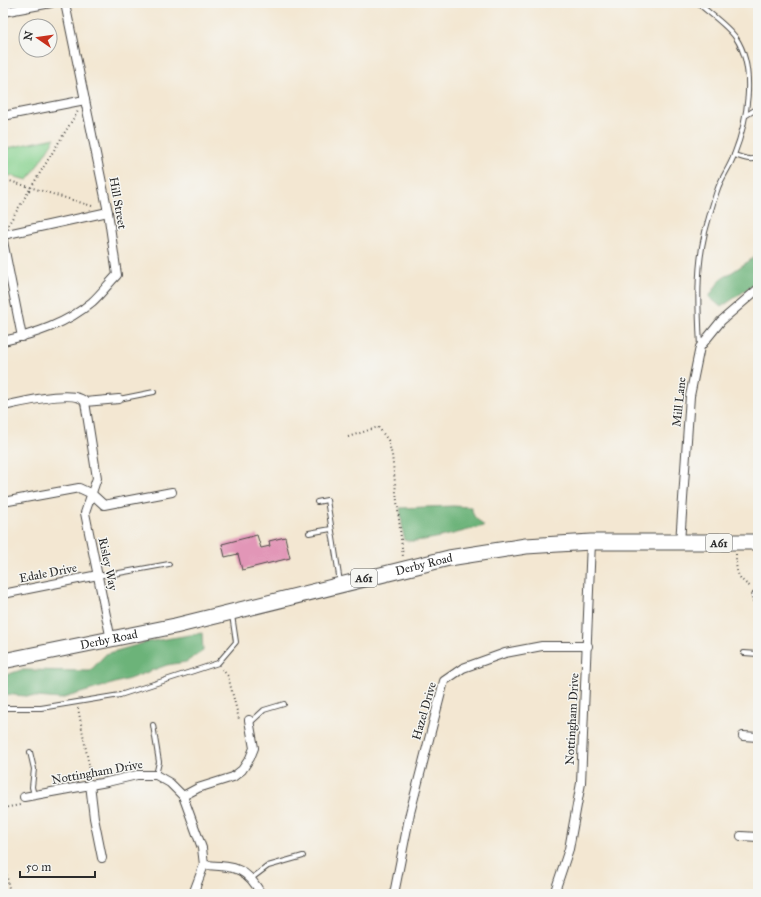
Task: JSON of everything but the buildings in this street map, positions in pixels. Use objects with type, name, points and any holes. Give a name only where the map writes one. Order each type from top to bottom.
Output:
[{"type":"highway","name":"Derby Road","points":[[3,662],[111,640],[449,558],[526,546],[591,542],[758,542]]},
{"type":"street","points":[[3,12],[52,3]]},
{"type":"street","name":"Hill Street","points":[[3,341],[22,337],[53,327],[92,302],[117,274],[108,212],[66,3]]},
{"type":"street","points":[[3,116],[85,100]]},
{"type":"street","points":[[3,235],[108,212]]},
{"type":"street","points":[[3,241],[22,337]]},
{"type":"street","name":"Mill Lane","points":[[680,543],[690,396],[700,347],[721,321],[758,289]]},
{"type":"street","points":[[3,406],[38,399],[75,395],[83,398],[85,402],[119,399]]},
{"type":"street","name":"Risley Way","points":[[85,402],[97,478],[85,513],[111,640]]},
{"type":"street","points":[[3,502],[79,488],[92,494],[104,505],[172,492]]},
{"type":"street","name":"Nottingham Drive","points":[[554,894],[569,849],[581,783],[588,646],[591,542]]},
{"type":"street","name":"Edale Drive","points":[[3,594],[98,574]]},
{"type":"street","points":[[756,590],[758,601]]},
{"type":"street","name":"Hazel Drive","points":[[394,894],[410,813],[444,681],[463,668],[505,653],[542,646],[588,646]]},
{"type":"street","points":[[183,796],[198,788],[233,777],[242,770],[250,758],[254,748],[249,721]]},
{"type":"street","points":[[743,736],[758,737]]},
{"type":"street","name":"Nottingham Drive","points":[[24,797],[137,775],[156,775],[170,782],[183,796],[202,848],[204,866],[193,894]]},
{"type":"street","points":[[91,784],[94,818],[102,858]]},
{"type":"street","points":[[741,836],[758,837]]},
{"type":"street","points":[[204,866],[231,867],[244,872],[252,878],[261,894]]},
{"type":"lane","points":[[698,3],[735,38],[745,57],[748,82],[748,106],[734,155],[718,187],[705,232],[698,271],[700,347]]},
{"type":"lane","points":[[745,116],[758,108]]},
{"type":"lane","points":[[734,155],[749,159],[755,159],[758,157]]},
{"type":"lane","points":[[119,399],[154,392]]},
{"type":"lane","points":[[317,502],[326,500],[340,584]]},
{"type":"lane","points":[[309,533],[331,528]]},
{"type":"lane","points":[[98,574],[108,575],[169,564]]},
{"type":"lane","points":[[3,708],[41,708],[120,695],[218,663],[236,642],[231,611]]},
{"type":"lane","points":[[744,654],[758,654]]},
{"type":"lane","points":[[249,721],[264,710],[284,704]]},
{"type":"lane","points":[[153,725],[159,762],[156,775]]},
{"type":"lane","points":[[30,752],[34,770],[32,787],[34,795]]},
{"type":"lane","points":[[252,878],[268,866],[303,856]]},
{"type":"path","points":[[7,226],[85,100]]},
{"type":"path","points":[[3,179],[108,212]]},
{"type":"path","points":[[348,437],[378,427],[388,440],[393,462],[404,568]]},
{"type":"path","points":[[736,543],[736,570],[742,582],[756,590]]},
{"type":"path","points":[[218,663],[228,676],[239,719],[249,721]]},
{"type":"path","points":[[77,702],[91,784]]},
{"type":"path","points":[[3,808],[19,805],[24,797]]},
{"type":"path","points":[[3,858],[10,894]]},
{"type":"green space","points":[[55,138],[28,180],[3,174],[3,149]]},
{"type":"green space","points":[[758,255],[758,282],[721,307],[709,297],[720,280]]},
{"type":"green space","points":[[453,506],[471,507],[474,516],[484,526],[431,539],[411,541],[404,540],[400,508]]},
{"type":"green space","points":[[202,633],[203,651],[186,662],[167,665],[129,679],[60,699],[3,694],[3,676],[21,670],[90,671],[106,654],[147,642]]}]
